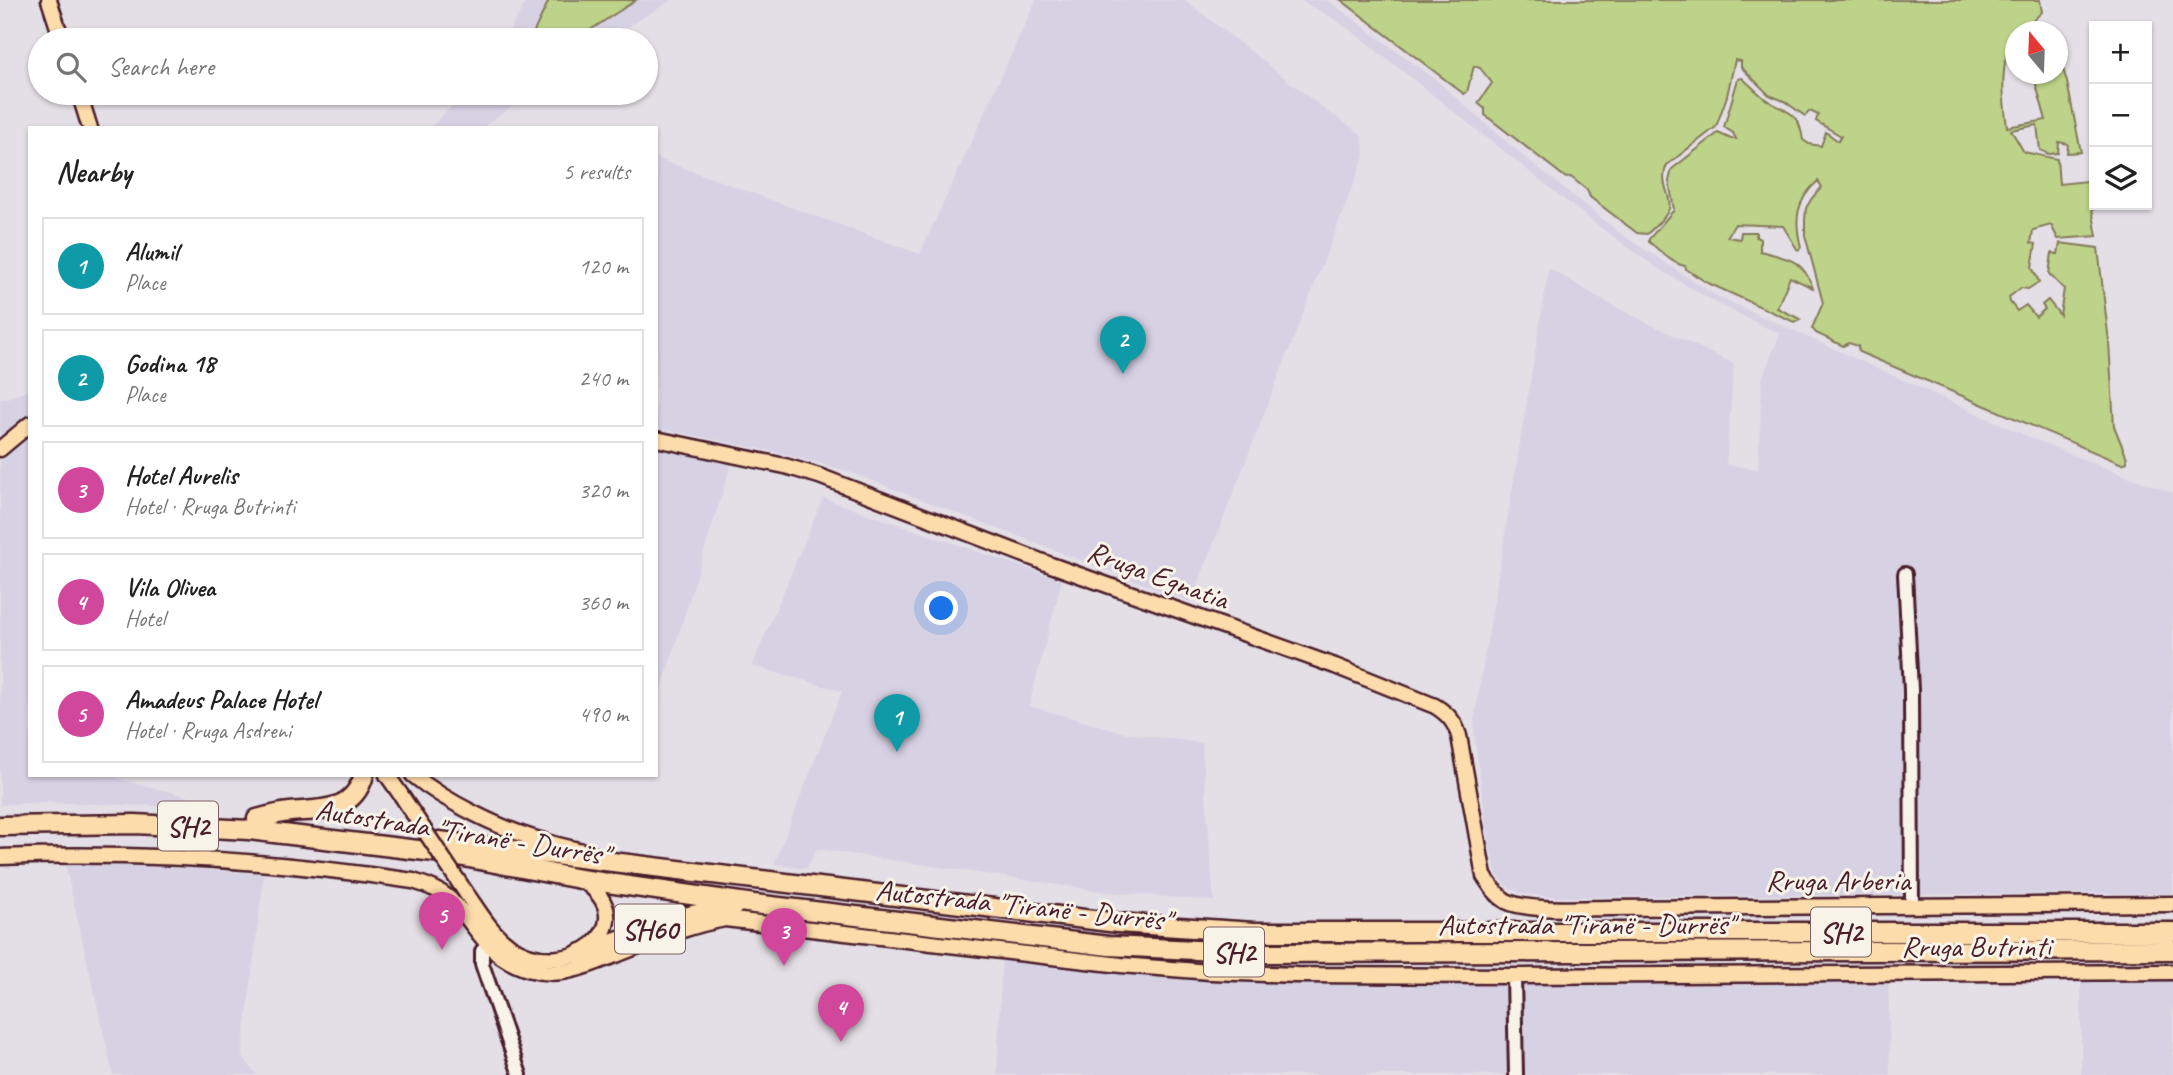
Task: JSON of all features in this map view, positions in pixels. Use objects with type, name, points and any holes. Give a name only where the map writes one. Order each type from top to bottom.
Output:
[{"type":"highway","points":[[257,819],[287,812],[333,807],[353,796],[363,777]]},
{"type":"highway","name":"Autostrada \"Tiranë - Durrës\"","points":[[0,816],[134,813],[257,819],[1118,923],[1254,932],[2173,932]]},
{"type":"highway","name":"Autostrada \"Tiranë - Durrës\"","points":[[0,826],[135,824],[249,830],[443,853],[580,879],[754,904],[1110,946],[1260,953],[2173,950]]},
{"type":"highway","points":[[724,914],[754,904]]},
{"type":"highway","name":"SH60","points":[[579,954],[692,915],[724,914]]},
{"type":"main road","points":[[49,0],[58,28]]},
{"type":"main road","points":[[83,105],[89,126]]},
{"type":"main road","points":[[0,449],[28,426]]},
{"type":"main road","name":"Rruga Egnatia","points":[[658,439],[785,466],[819,476],[1040,561],[1335,666],[1435,706],[1448,715],[1457,730],[1482,867],[1489,885],[1505,900]]},
{"type":"main road","name":"SH60","points":[[388,777],[491,929],[509,945],[533,956],[557,959],[579,954]]},
{"type":"main road","points":[[416,777],[444,797],[512,830],[615,862]]},
{"type":"main road","name":"Rruga Butrinti","points":[[0,857],[160,856],[261,862],[413,880],[437,890],[454,902],[488,945],[502,957],[519,966],[540,972],[560,973],[587,966],[724,914],[815,929],[1121,965],[1210,972],[1514,976],[2173,972]]},
{"type":"main road","points":[[579,954],[600,938],[606,920],[606,910],[599,895],[580,879]]},
{"type":"main road","name":"Rruga Arberia","points":[[1505,900],[1525,906],[1601,908],[2173,904]]},
{"type":"street","points":[[1905,574],[1911,690],[1912,906]]},
{"type":"street","points":[[488,945],[482,951],[482,964],[520,1075]]},
{"type":"street","points":[[1514,976],[1516,1075]]},
{"type":"shaded area","points":[[527,0],[549,0],[536,28],[511,28]]},
{"type":"shaded area","points":[[636,0],[672,0],[626,28],[593,28]]},
{"type":"shaded area","points":[[1036,0],[1185,0],[1327,111],[1361,134],[1365,155],[1191,602],[844,470],[776,452],[658,428],[658,159],[920,254]]},
{"type":"shaded area","points":[[1299,0],[1327,0],[1344,12],[1435,79],[1521,154],[1624,236],[1717,296],[2036,440],[2173,493],[2173,893],[1555,897],[1523,894],[1509,888],[1497,876],[1488,837],[1474,720],[1549,268],[1617,308],[1734,364],[1726,465],[1758,469],[1762,378],[1780,334],[1718,304],[1657,268],[1593,222],[1353,32]]},
{"type":"shaded area","points":[[453,105],[515,105],[484,126],[432,126]]},
{"type":"shaded area","points":[[28,391],[28,777],[112,777],[205,801],[179,807],[43,802],[0,805],[0,400]]},
{"type":"shaded area","points":[[658,444],[732,462],[658,701]]},
{"type":"shaded area","points":[[823,498],[1062,580],[1029,706],[1125,733],[1202,743],[1214,901],[1106,892],[817,849],[806,869],[774,864],[842,691],[752,666]]},
{"type":"shaded area","points":[[64,860],[264,874],[242,1056],[257,1075],[113,1075]]},
{"type":"shaded area","points":[[1002,952],[1210,972],[1888,973],[1890,1075],[997,1075]]},
{"type":"shaded area","points":[[2081,972],[2173,972],[2173,1075],[2081,1075]]},
{"type":"green space","points":[[549,0],[636,0],[593,28],[536,28]]},
{"type":"green space","points":[[1341,0],[2040,0],[2042,12],[2033,21],[2005,21],[2003,84],[2007,127],[2046,120],[2036,84],[2067,84],[2081,152],[2067,153],[2068,144],[2059,142],[2058,153],[2049,154],[2040,150],[2037,125],[2011,130],[2024,152],[2057,159],[2059,184],[2087,181],[2089,210],[2092,210],[2097,236],[2058,239],[2051,225],[2033,230],[2031,243],[2036,244],[2032,267],[2039,282],[2028,289],[2021,288],[2009,297],[2017,311],[2026,305],[2036,317],[2045,309],[2042,305],[2048,300],[2060,315],[2064,289],[2049,274],[2052,253],[2058,254],[2060,243],[2098,248],[2109,342],[2114,426],[2127,462],[2122,464],[1859,352],[1858,346],[1849,343],[1843,346],[1816,333],[1812,328],[1823,303],[1805,235],[1805,220],[1806,208],[1822,187],[1818,181],[1801,203],[1798,219],[1799,250],[1783,226],[1735,224],[1727,237],[1740,239],[1741,232],[1756,232],[1756,237],[1760,239],[1760,251],[1793,261],[1804,271],[1813,288],[1790,277],[1777,308],[1800,319],[1794,322],[1706,282],[1649,242],[1674,210],[1669,181],[1672,169],[1718,133],[1736,139],[1733,133],[1724,127],[1738,79],[1742,78],[1763,97],[1794,116],[1803,140],[1809,144],[1821,146],[1826,132],[1838,141],[1841,136],[1816,121],[1818,115],[1810,111],[1805,116],[1784,101],[1769,95],[1741,67],[1741,61],[1735,60],[1727,96],[1716,127],[1667,165],[1664,178],[1669,209],[1663,219],[1647,234],[1637,233],[1590,197],[1587,190],[1571,177],[1566,178],[1485,115],[1485,109],[1478,103],[1492,83],[1480,68],[1474,66],[1467,92],[1464,94]]},
{"type":"place","name":"Godina 18","points":[[1123,374]]},
{"type":"place","name":"Alumil","points":[[897,752]]},
{"type":"place","name":"Amadeus Palace Hotel","points":[[442,950]]},
{"type":"place","name":"Hotel Aurelis","points":[[784,966]]},
{"type":"place","name":"Vila Olivea","points":[[841,1042]]}]
